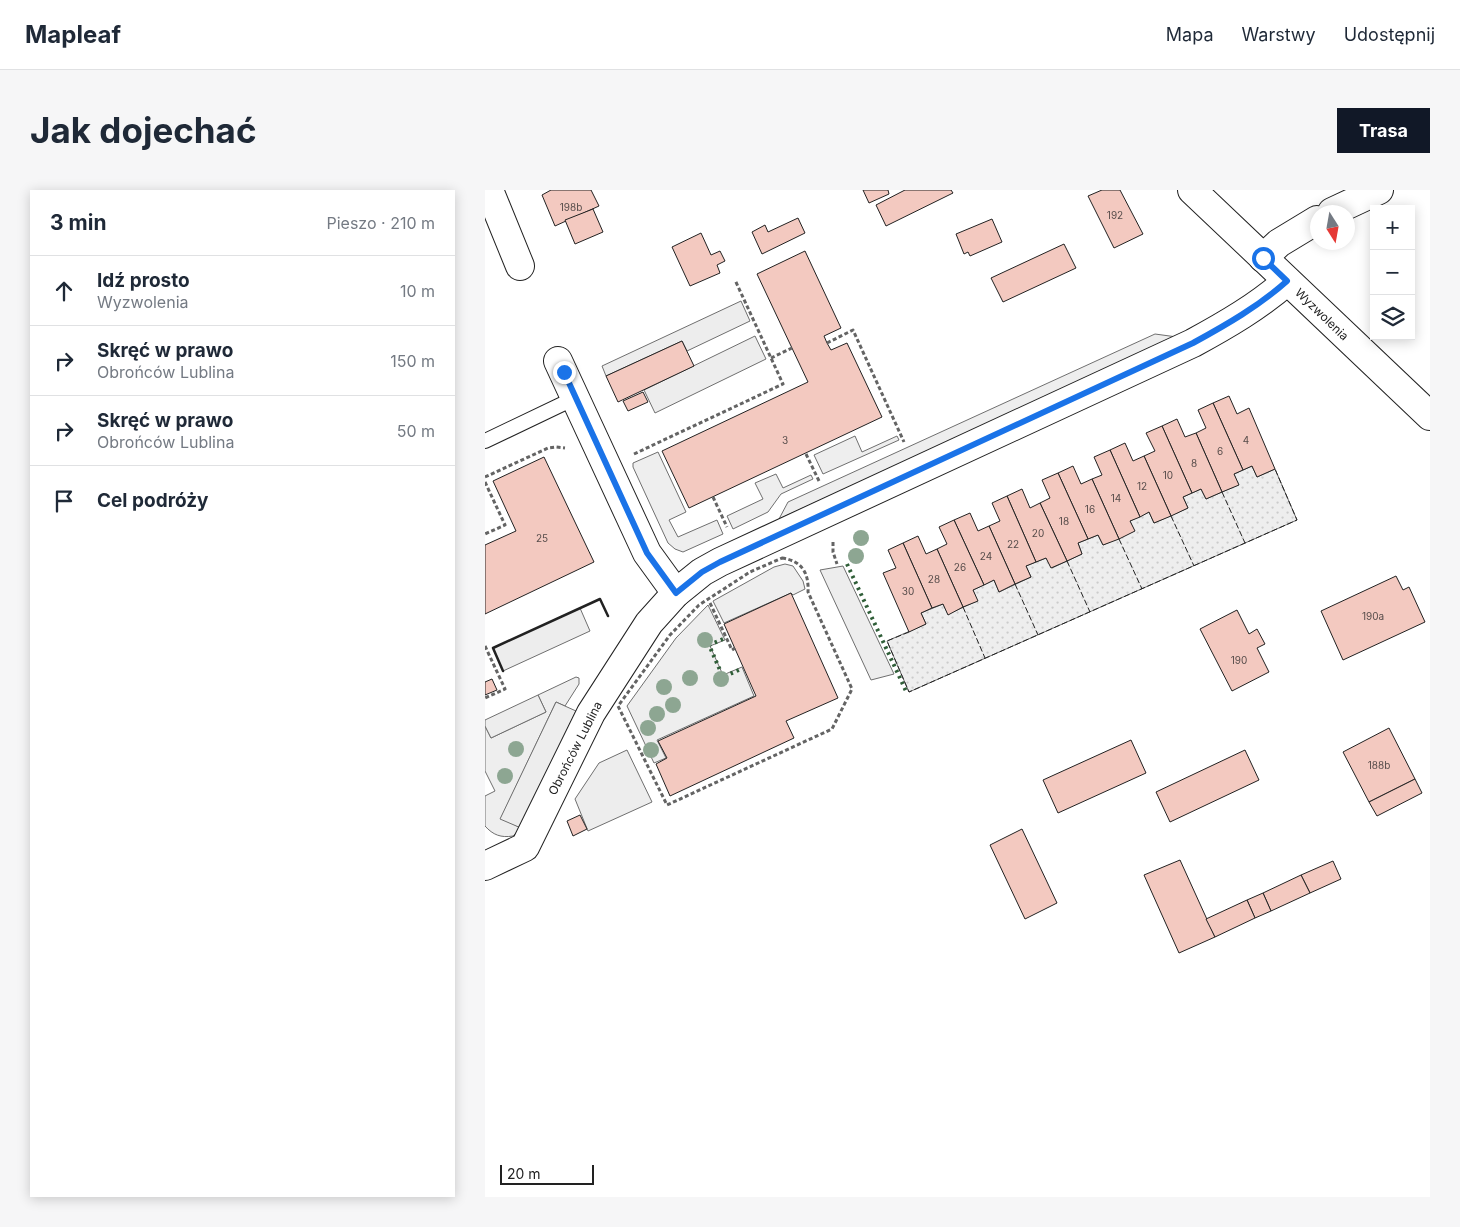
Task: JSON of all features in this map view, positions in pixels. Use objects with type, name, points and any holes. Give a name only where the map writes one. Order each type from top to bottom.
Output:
[{"type":"street","points":[[489,190],[520,266]]},
{"type":"street","name":"Wyzwolenia","points":[[1192,190],[1430,416]]},
{"type":"street","points":[[1347,205],[1379,190]]},
{"type":"street","points":[[1263,258],[1279,243],[1310,224]]},
{"type":"street","name":"Obrońców Lublina","points":[[485,866],[525,847],[591,712],[649,622],[676,593],[702,572],[1193,343],[1236,319],[1287,281]]},
{"type":"street","points":[[558,361],[647,553],[676,593]]},
{"type":"lane","points":[[485,441],[575,398]]},
{"type":"path","points":[[627,458],[783,384],[735,280]]},
{"type":"path","points":[[827,342],[853,330],[904,442]]},
{"type":"path","points":[[771,358],[792,348]]},
{"type":"path","points":[[485,477],[548,448],[564,447],[573,451]]},
{"type":"path","points":[[806,454],[819,481]]},
{"type":"path","points":[[485,482],[505,525],[485,534]]},
{"type":"path","points":[[713,497],[731,535]]},
{"type":"path","points":[[783,558],[799,563],[809,581],[808,592],[852,689],[832,729],[667,805],[618,706],[670,635],[708,598],[751,572],[774,561],[783,558]]},
{"type":"path","points":[[708,598],[732,650],[735,648]]},
{"type":"path","points":[[485,646],[505,689],[485,698]]},
{"type":"shaded area","points":[[741,301],[750,321],[687,351],[682,341],[606,376],[602,366]]},
{"type":"shaded area","points":[[1155,334],[1177,337],[779,519],[788,502]]},
{"type":"shaded area","points":[[755,336],[766,359],[655,413],[644,390]]},
{"type":"shaded area","points":[[855,436],[862,452],[897,436],[899,440],[823,474],[814,455]]},
{"type":"shaded area","points":[[658,452],[686,512],[669,520],[678,537],[717,520],[723,534],[683,552],[675,549],[668,543],[633,467],[633,463]]},
{"type":"shaded area","points":[[1252,466],[1257,477],[1275,469],[1297,520],[909,692],[887,641],[926,624],[921,613],[943,604],[948,614],[977,601],[973,590],[994,580],[999,592],[1031,577],[1026,566],[1046,558],[1052,568],[1082,554],[1078,543],[1098,535],[1103,545],[1134,531],[1130,521],[1149,512],[1154,523],[1188,508],[1183,497],[1201,489],[1206,499],[1238,485],[1234,474]]},
{"type":"shaded area","points":[[776,474],[783,488],[811,475],[813,479],[781,494],[768,512],[733,529],[727,516],[763,499],[755,483]]},
{"type":"shaded area","points":[[785,564],[793,566],[803,581],[805,589],[793,595],[791,593],[724,623],[713,601],[774,567]]},
{"type":"shaded area","points":[[843,566],[894,674],[871,680],[820,570]]},
{"type":"shaded area","points":[[708,605],[725,640],[710,646],[723,675],[742,667],[754,696],[657,740],[666,758],[654,763],[627,706],[676,638]]},
{"type":"shaded area","points":[[580,608],[590,631],[503,671],[493,648]]},
{"type":"shaded area","points":[[576,677],[579,678],[579,684],[565,706],[556,702],[501,818],[521,828],[513,836],[505,837],[494,834],[485,826],[485,796],[495,791],[485,771],[485,726],[491,738],[546,712],[538,695]]},
{"type":"shaded area","points":[[538,695],[546,712],[491,738],[485,726],[485,720]]},
{"type":"shaded area","points":[[556,702],[576,711],[521,828],[500,819]]},
{"type":"shaded area","points":[[627,750],[652,802],[588,831],[575,799],[599,763]]},
{"type":"building","points":[[551,190],[591,190],[599,206],[555,226],[542,195]]},
{"type":"building","points":[[863,190],[888,190],[889,194],[869,203]]},
{"type":"building","points":[[905,190],[951,190],[953,193],[886,226],[876,205]]},
{"type":"building","points":[[1102,190],[1120,190],[1143,234],[1114,248],[1088,196]]},
{"type":"building","points":[[593,209],[603,232],[575,244],[565,220]]},
{"type":"building","points":[[798,218],[805,233],[762,254],[752,232],[765,225],[768,232]]},
{"type":"building","points":[[992,219],[1002,242],[970,256],[968,252],[964,254],[956,234]]},
{"type":"building","points":[[701,233],[711,255],[720,251],[725,261],[717,265],[720,273],[690,286],[672,247]]},
{"type":"building","points":[[1064,244],[1076,268],[1003,302],[991,278]]},
{"type":"building","points":[[805,251],[841,328],[824,336],[827,343],[831,350],[847,343],[882,417],[689,508],[662,451],[808,382],[757,274]]},
{"type":"building","points":[[682,341],[694,366],[618,402],[606,376]]},
{"type":"building","points":[[643,392],[648,402],[628,411],[623,401]]},
{"type":"building","points":[[1229,396],[1237,414],[1249,408],[1275,469],[1257,477],[1252,466],[1243,470],[1213,403]]},
{"type":"building","points":[[1213,403],[1243,470],[1234,474],[1239,485],[1222,492],[1196,433],[1206,428],[1198,410]]},
{"type":"building","points":[[1177,419],[1185,437],[1196,433],[1222,492],[1206,499],[1201,489],[1192,493],[1162,426]]},
{"type":"building","points":[[1162,426],[1192,493],[1183,497],[1188,508],[1171,516],[1144,456],[1155,451],[1146,433]]},
{"type":"building","points":[[1125,443],[1133,461],[1144,456],[1171,516],[1154,523],[1149,512],[1140,517],[1110,450]]},
{"type":"building","points":[[1110,450],[1140,517],[1130,521],[1135,531],[1119,539],[1092,479],[1102,475],[1094,457]]},
{"type":"building","points":[[544,457],[594,562],[485,614],[485,545],[516,531],[493,481]]},
{"type":"building","points":[[1073,466],[1081,484],[1092,479],[1119,539],[1103,545],[1098,535],[1088,539],[1058,473]]},
{"type":"building","points":[[1058,473],[1088,539],[1078,543],[1082,554],[1067,561],[1040,503],[1050,498],[1042,480]]},
{"type":"building","points":[[1022,489],[1030,508],[1040,503],[1067,561],[1051,568],[1046,558],[1036,562],[1007,496]]},
{"type":"building","points":[[1007,496],[1036,562],[1026,566],[1031,577],[1015,584],[989,526],[1000,521],[992,503]]},
{"type":"building","points":[[970,513],[978,531],[989,526],[1015,584],[999,592],[994,580],[984,585],[954,520]]},
{"type":"building","points":[[954,520],[984,585],[973,590],[978,601],[963,607],[937,549],[947,544],[939,527]]},
{"type":"building","points":[[918,536],[926,554],[937,549],[963,607],[948,615],[943,604],[932,608],[903,543]]},
{"type":"building","points":[[903,543],[932,608],[921,613],[926,624],[909,632],[883,573],[896,568],[888,550]]},
{"type":"building","points":[[1396,576],[1403,590],[1409,587],[1425,622],[1343,660],[1321,611]]},
{"type":"building","points":[[791,593],[838,698],[786,721],[794,738],[670,796],[656,764],[667,758],[658,741],[756,696],[724,624]]},
{"type":"building","points":[[1237,610],[1249,634],[1257,629],[1265,644],[1257,648],[1269,672],[1232,691],[1200,629]]},
{"type":"building","points":[[492,679],[497,690],[485,695],[485,682]]},
{"type":"building","points":[[1389,728],[1415,779],[1369,802],[1343,752]]},
{"type":"building","points":[[1131,740],[1146,773],[1058,813],[1043,780]]},
{"type":"building","points":[[1245,750],[1259,780],[1170,822],[1156,792]]},
{"type":"building","points":[[1415,779],[1422,793],[1377,816],[1369,802]]},
{"type":"building","points":[[580,815],[587,829],[573,836],[567,821]]},
{"type":"building","points":[[1022,829],[1057,903],[1025,919],[990,845]]},
{"type":"building","points":[[1180,860],[1215,937],[1179,953],[1144,875]]},
{"type":"building","points":[[1333,861],[1341,879],[1310,893],[1301,875]]},
{"type":"building","points":[[1301,875],[1310,893],[1271,911],[1263,893]]},
{"type":"building","points":[[1263,893],[1271,911],[1255,918],[1247,900]]},
{"type":"building","points":[[1247,900],[1255,918],[1215,937],[1206,919]]},
{"type":"hedge","points":[[847,564],[906,691]]},
{"type":"hedge","points":[[723,639],[709,645],[723,677],[741,669]]},
{"type":"fence","points":[[909,632],[887,641],[909,692],[1297,520],[1275,469]]},
{"type":"fence","points":[[1222,492],[1245,543]]},
{"type":"fence","points":[[1171,516],[1194,566]]},
{"type":"fence","points":[[1119,539],[1142,589]]},
{"type":"fence","points":[[1067,561],[1090,612]]},
{"type":"fence","points":[[1015,584],[1038,635]]},
{"type":"fence","points":[[963,607],[985,658]]},
{"type":"wall","points":[[503,671],[493,648],[600,599],[608,616]]},
{"type":"route","points":[[564,372],[647,553],[676,593],[702,572],[720,562],[1193,343],[1236,319],[1287,281],[1263,258]]}]
